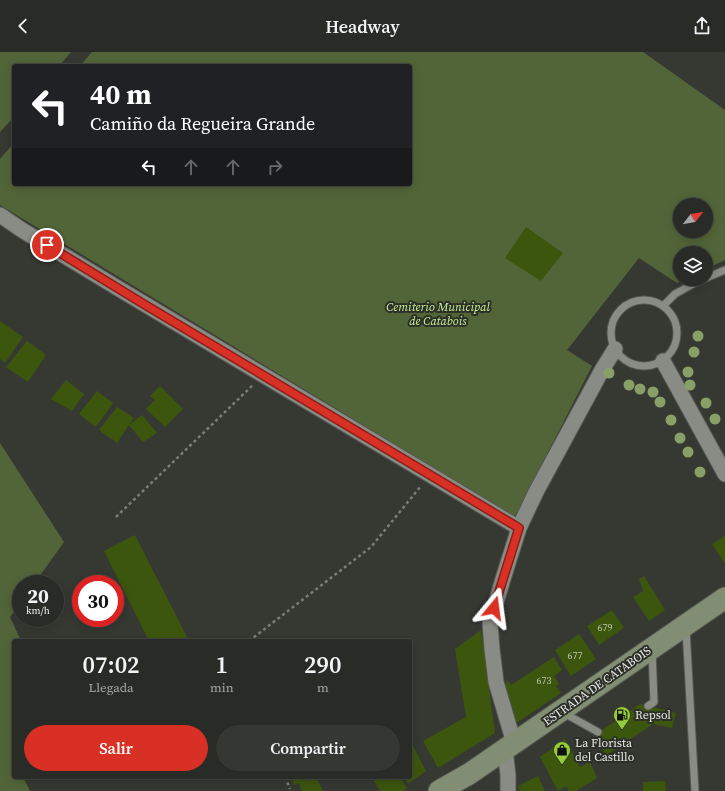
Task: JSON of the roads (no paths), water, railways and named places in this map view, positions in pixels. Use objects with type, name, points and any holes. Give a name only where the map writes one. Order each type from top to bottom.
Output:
[{"type":"main road","name":"ESTRADA DE CATABOIS","points":[[439,791],[469,774],[725,598]]},
{"type":"main road","name":"ESTRADA DE CATABOIS","points":[[453,791],[469,774]]},
{"type":"street","points":[[0,215],[22,230],[519,528]]},
{"type":"street","points":[[508,791],[510,746],[496,682],[490,623],[519,528],[536,492],[602,370],[615,350]]},
{"type":"street","points":[[663,360],[725,474]]},
{"type":"lane","points":[[713,275],[725,270]]},
{"type":"lane","points":[[663,306],[675,294],[689,286]]},
{"type":"lane","points":[[641,300],[652,301],[663,306],[671,313],[677,327],[677,338],[674,348],[667,357],[652,366],[632,364],[615,350],[612,338],[612,327],[615,318],[622,309],[630,303],[641,300]]},
{"type":"lane","points":[[686,625],[695,791]]},
{"type":"lane","points":[[648,706],[654,702],[652,648]]},
{"type":"lane","points":[[560,711],[598,732]]},
{"type":"place","name":"Repsol","points":[[622,730]]},
{"type":"place","name":"La Florista del Castillo","points":[[562,765]]},
{"type":"park label","name":"Cemiterio Municipal de Catabois","points":[[438,314]]}]
